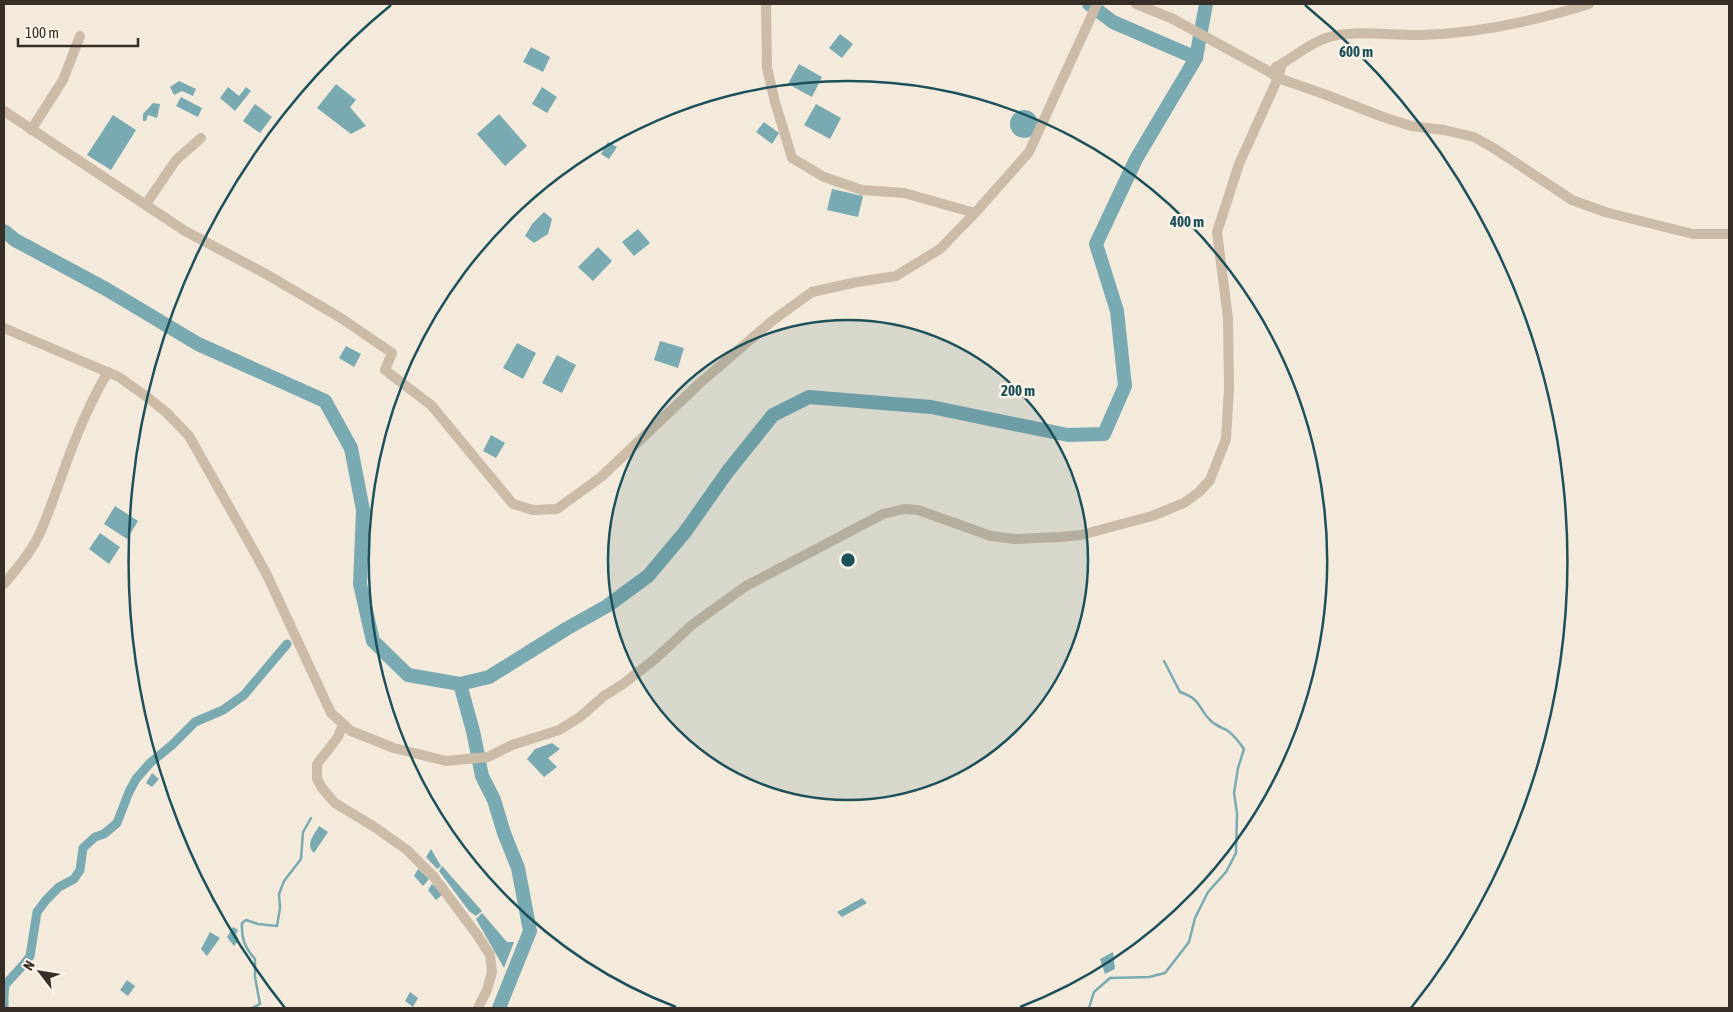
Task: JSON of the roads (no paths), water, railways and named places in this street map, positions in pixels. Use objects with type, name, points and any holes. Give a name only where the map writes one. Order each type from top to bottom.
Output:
[{"type":"street","points":[[766,4],[767,68],[792,158],[824,177],[862,190],[904,193],[975,213]]},
{"type":"street","points":[[4,111],[185,231],[266,274],[333,313],[392,353],[385,370],[431,405],[513,504],[533,510],[557,509],[601,478],[700,383],[772,321],[812,292],[896,276],[940,249],[1029,152],[1097,4]]},
{"type":"street","points":[[1136,4],[1171,18],[1278,78],[1411,126],[1444,130],[1474,137],[1572,200],[1605,212],[1693,234],[1729,234]]},
{"type":"street","points":[[1268,71],[1326,38],[1346,34],[1421,35],[1468,31],[1515,24],[1589,4]]},
{"type":"street","points":[[31,130],[63,80],[80,36]]},
{"type":"street","points":[[4,328],[119,377],[147,397],[189,436],[267,574],[331,713],[343,724],[351,731],[394,748],[446,761],[488,757],[512,745],[559,730],[580,717],[604,696],[636,674],[693,624],[746,586],[883,514],[904,509],[918,510],[991,536],[1015,539],[1080,535],[1152,516],[1184,503],[1199,492],[1210,480],[1226,440],[1229,388],[1228,318],[1217,232],[1239,164],[1278,78],[1282,64]]},
{"type":"street","points":[[146,204],[176,160],[201,138]]},
{"type":"street","points":[[4,584],[24,560],[36,541],[86,417],[108,372]]},
{"type":"street","points":[[343,724],[338,737],[317,764],[317,779],[335,803],[407,850],[434,877],[478,936],[490,955],[492,972],[487,990],[478,1008]]},
{"type":"water","points":[[840,34],[853,44],[842,58],[829,48]]},
{"type":"water","points":[[531,47],[550,57],[543,72],[523,62]]},
{"type":"water","points":[[799,64],[822,77],[812,97],[788,84]]},
{"type":"water","points":[[179,81],[196,89],[193,96],[182,91],[174,95],[170,87]]},
{"type":"water","points":[[336,84],[356,100],[350,107],[366,126],[351,134],[317,108]]},
{"type":"water","points":[[228,87],[239,96],[246,87],[251,91],[235,111],[220,98]]},
{"type":"water","points":[[542,87],[557,97],[547,113],[532,104]]},
{"type":"water","points":[[181,97],[202,108],[198,117],[176,106]]},
{"type":"water","points":[[153,103],[160,104],[157,118],[148,115],[146,121],[143,121],[143,114]]},
{"type":"water","points":[[255,104],[272,117],[260,133],[243,121]]},
{"type":"water","points":[[816,104],[841,118],[830,139],[804,125]]},
{"type":"water","points":[[1024,110],[1034,114],[1038,124],[1034,134],[1024,138],[1014,134],[1010,124],[1014,114]]},
{"type":"water","points":[[499,114],[527,146],[505,166],[477,134]]},
{"type":"water","points":[[113,115],[136,130],[111,170],[87,155]]},
{"type":"water","points":[[764,122],[779,133],[772,144],[756,132]]},
{"type":"water","points":[[608,142],[617,147],[609,159],[601,154]]},
{"type":"water","points":[[832,189],[863,196],[858,217],[827,210]]},
{"type":"water","points":[[544,212],[552,219],[548,234],[534,243],[525,236],[532,224]]},
{"type":"water","points":[[638,229],[650,243],[634,256],[622,242]]},
{"type":"water","points":[[598,247],[612,261],[593,281],[578,267]]},
{"type":"water","points":[[660,341],[684,348],[678,368],[654,360]]},
{"type":"water","points":[[517,343],[536,353],[523,379],[503,368]]},
{"type":"water","points":[[346,346],[361,354],[354,367],[339,358]]},
{"type":"water","points":[[557,355],[576,365],[562,393],[542,383]]},
{"type":"water","points":[[491,435],[505,443],[496,458],[483,451]]},
{"type":"water","points":[[115,506],[138,521],[127,539],[104,524]]},
{"type":"water","points":[[100,533],[120,547],[109,564],[89,549]]},
{"type":"water","points":[[552,743],[560,749],[548,758],[557,767],[544,777],[527,759],[535,749]]},
{"type":"water","points":[[152,773],[159,779],[152,787],[146,783]]},
{"type":"water","points":[[319,826],[328,832],[314,853],[311,850],[310,843]]},
{"type":"water","points":[[431,849],[441,866],[437,869],[426,857]]},
{"type":"water","points":[[442,866],[482,911],[476,916],[469,911],[439,871]]},
{"type":"water","points":[[418,869],[429,879],[423,886],[414,876]]},
{"type":"water","points":[[432,884],[443,894],[436,900],[428,890]]},
{"type":"water","points":[[862,898],[867,903],[842,917],[837,912]]},
{"type":"water","points":[[482,913],[507,942],[514,942],[504,968],[476,919]]},
{"type":"water","points":[[233,927],[238,930],[236,934],[239,940],[234,946],[227,937]]},
{"type":"water","points":[[210,932],[220,938],[207,956],[201,949]]},
{"type":"water","points":[[1113,952],[1115,969],[1105,974],[1100,959]]},
{"type":"water","points":[[127,980],[135,986],[128,996],[120,990]]},
{"type":"water","points":[[410,992],[418,998],[413,1007],[405,1001]]},
{"type":"waterway","points":[[1089,4],[1113,22],[1196,58]]},
{"type":"waterway","points":[[4,231],[15,240],[106,289],[198,344],[325,401],[351,448],[363,510],[360,584],[373,641],[408,675],[460,684],[489,677],[607,606],[648,576],[685,532],[728,471],[773,415],[809,397],[931,407],[1068,435],[1104,434],[1125,386],[1117,311],[1096,244],[1136,159],[1196,58],[1206,4]]},
{"type":"waterway","points":[[4,993],[5,985],[30,956],[37,912],[59,887],[74,879],[80,870],[83,848],[95,837],[104,834],[117,823],[136,779],[150,763],[172,745],[195,722],[223,710],[244,695],[287,644]]},
{"type":"waterway","points":[[1089,1008],[1094,992],[1110,978],[1149,977],[1165,973],[1189,942],[1195,918],[1208,892],[1226,872],[1236,853],[1237,813],[1234,793],[1238,768],[1244,749],[1228,731],[1211,721],[1193,698],[1180,692],[1164,661]]},
{"type":"waterway","points":[[460,684],[473,731],[482,776],[494,800],[504,833],[518,868],[530,931],[499,1008]]},
{"type":"waterway","points":[[252,1008],[260,1004],[255,977],[255,959],[244,942],[242,923],[246,920],[258,924],[277,926],[280,908],[279,894],[284,881],[301,859],[303,832],[311,818]]},
{"type":"waterway","points":[[4,994],[4,1008]]}]
